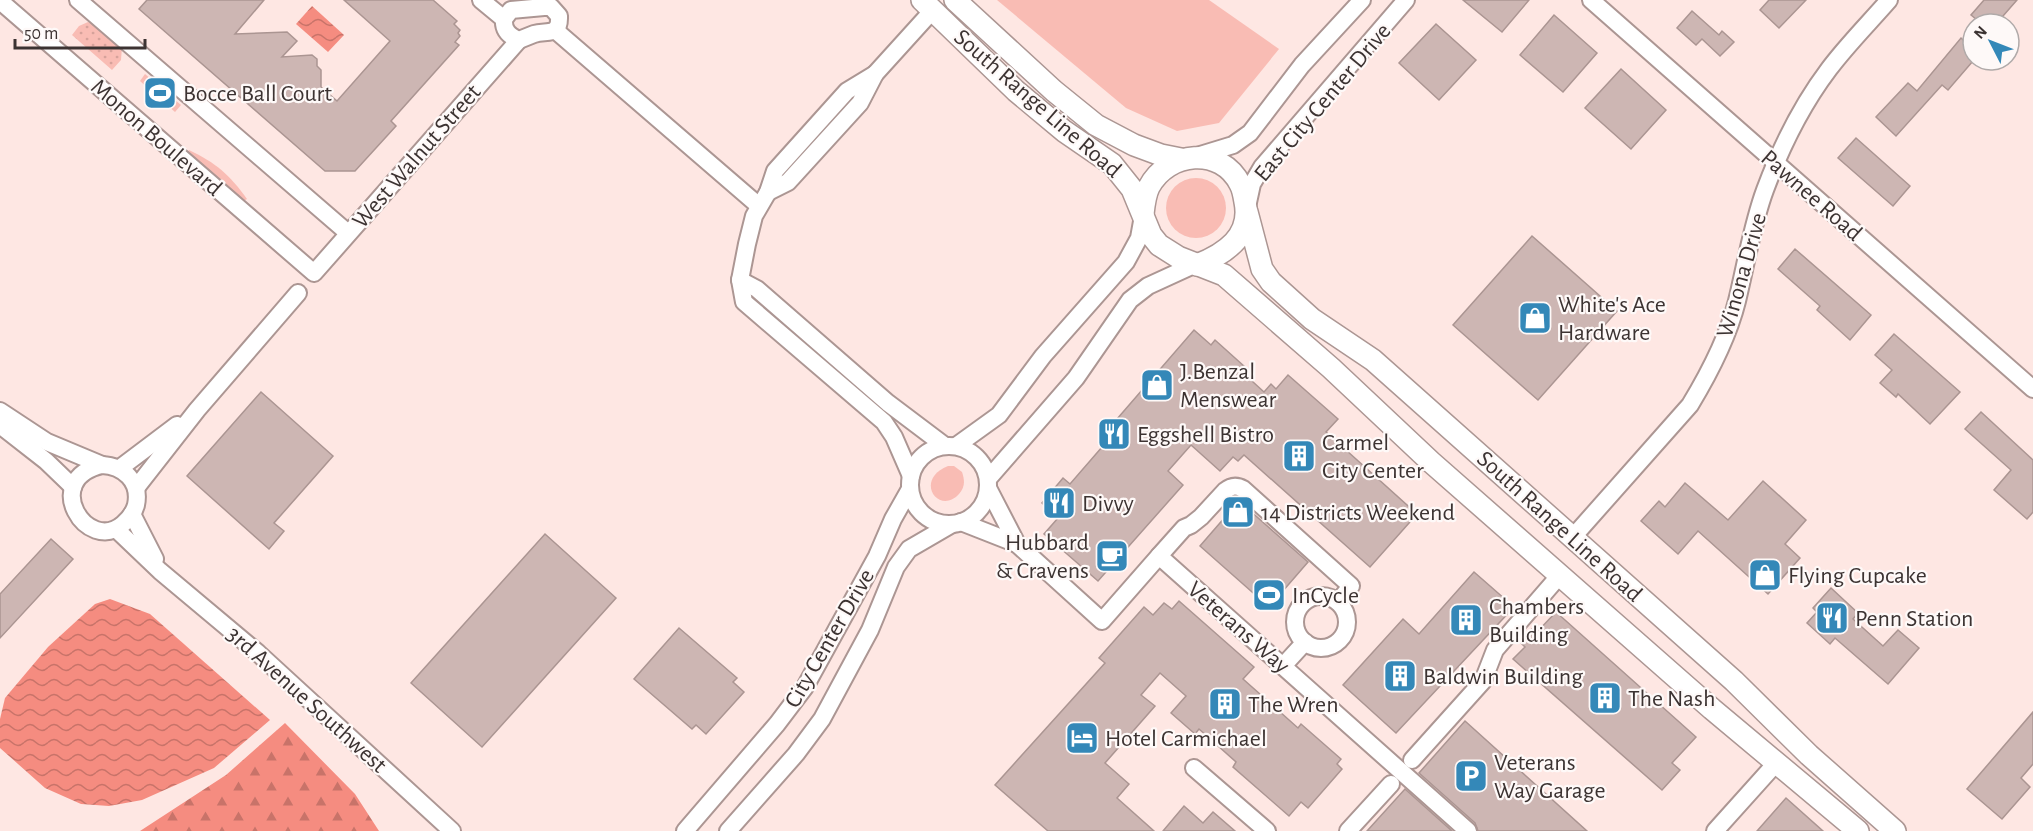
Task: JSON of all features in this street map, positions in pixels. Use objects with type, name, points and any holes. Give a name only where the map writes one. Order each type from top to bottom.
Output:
[{"type":"main road","name":"South Range Line Road","points":[[955,0],[1054,91],[1096,125],[1134,145],[1161,154],[1187,158]]},
{"type":"main road","name":"South Range Line Road","points":[[927,5],[1031,104],[1064,131],[1112,164],[1132,189],[1143,214]]},
{"type":"main road","points":[[1187,158],[1215,162],[1230,172],[1240,183],[1247,210],[1243,229],[1234,243],[1222,253],[1196,265],[1171,254],[1159,245],[1143,214],[1147,194],[1155,178],[1168,166],[1187,158]]},
{"type":"main road","name":"South Range Line Road","points":[[1247,210],[1262,269],[1279,290],[1312,319],[1373,360],[1734,681],[1809,755],[1895,831]]},
{"type":"main road","name":"South Range Line Road","points":[[1196,265],[1224,275],[1330,368],[1431,462],[1703,701],[1858,831]]},
{"type":"street","points":[[78,0],[348,233]]},
{"type":"street","points":[[481,0],[504,19],[508,34],[519,40],[536,33],[550,33],[559,25],[559,16],[554,4],[534,10],[518,8],[511,10],[504,19]]},
{"type":"street","name":"East City Center Drive","points":[[1187,158],[1233,145],[1250,133],[1302,65],[1362,0]]},
{"type":"street","name":"East City Center Drive","points":[[1247,210],[1252,183],[1262,167],[1406,0]]},
{"type":"street","name":"Pawnee Road","points":[[1591,0],[2033,389]]},
{"type":"street","name":"Winona Drive","points":[[1573,537],[1690,405],[1701,387],[1719,352],[1736,303],[1764,192],[1789,131],[1824,75],[1889,0]]},
{"type":"street","name":"Monon Boulevard","points":[[0,1],[314,273]]},
{"type":"street","points":[[927,5],[875,74],[860,102],[788,182],[764,199],[754,216],[740,280],[744,302],[884,422],[894,437],[914,502],[920,511],[929,519],[940,523],[956,523],[1017,544]]},
{"type":"street","points":[[555,30],[764,199]]},
{"type":"street","name":"West Walnut Street","points":[[314,273],[519,40]]},
{"type":"street","points":[[910,483],[915,465],[924,455],[935,448],[951,446],[999,415],[1051,347],[1126,262],[1139,238],[1143,214]]},
{"type":"street","points":[[956,523],[977,512],[986,497],[988,484],[1076,378],[1130,300],[1148,286],[1196,265]]},
{"type":"street","points":[[740,280],[757,289],[888,403],[951,446],[975,455],[981,462],[988,484],[1017,544],[1102,621],[1177,535],[1201,517],[1225,491],[1238,486],[1351,586],[1338,602]]},
{"type":"street","points":[[136,488],[197,410],[298,292]]},
{"type":"street","points":[[120,468],[197,410]]},
{"type":"street","points":[[0,411],[47,442],[102,465],[120,468],[127,473],[136,488],[137,499],[132,514],[117,530],[102,531],[83,523],[73,507],[73,487],[84,472],[102,465]]},
{"type":"street","points":[[0,425],[46,460],[73,487]]},
{"type":"street","name":"City Center Drive","points":[[685,831],[777,724],[805,687],[877,556],[910,483]]},
{"type":"street","name":"3rd Avenue Southwest","points":[[132,514],[160,571]]},
{"type":"street","name":"City Center Drive","points":[[728,831],[796,754],[822,719],[870,630],[896,567],[909,549],[956,523]]},
{"type":"street","name":"3rd Avenue Southwest","points":[[117,530],[160,571],[258,653],[452,831]]},
{"type":"street","name":"Veterans Way","points":[[1159,556],[1468,831]]},
{"type":"street","points":[[1412,760],[1483,681],[1495,650],[1560,575]]},
{"type":"street","points":[[1319,596],[1329,597],[1338,602],[1347,619],[1346,630],[1341,639],[1334,645],[1324,648],[1314,647],[1305,642],[1298,634],[1295,625],[1296,614],[1301,606],[1309,599],[1319,596]]},
{"type":"street","points":[[1283,666],[1305,642]]},
{"type":"street","points":[[1715,831],[1777,762]]},
{"type":"street","points":[[1194,768],[1267,831]]},
{"type":"street","points":[[1348,831],[1391,784]]},
{"type":"shaded area","points":[[997,0],[1209,0],[1279,49],[1219,123],[1177,131],[1126,108]]},
{"type":"shaded area","points":[[88,22],[122,47],[121,60],[112,70],[72,35],[79,26]]},
{"type":"shaded area","name":"Bocce Ball Court","points":[[145,74],[181,105],[175,112],[140,81]]},
{"type":"shaded area","points":[[189,150],[221,170],[247,199],[242,202],[186,154]]},
{"type":"shaded area","points":[[1196,178],[1213,183],[1221,191],[1226,208],[1221,225],[1213,233],[1196,238],[1179,233],[1171,225],[1166,208],[1171,191],[1179,183]]},
{"type":"shaded area","points":[[948,466],[954,466],[962,472],[964,484],[959,494],[951,500],[944,501],[933,493],[931,487],[932,479]]},
{"type":"green space","points":[[285,723],[355,794],[379,831],[140,831],[226,775]]},
{"type":"water","points":[[312,6],[344,35],[328,52],[296,24]]},
{"type":"water","points":[[110,599],[150,614],[270,720],[214,768],[142,800],[109,806],[81,804],[45,788],[0,748],[0,719],[5,698],[48,647],[95,604]]},
{"type":"building","points":[[147,0],[264,0],[235,34],[287,32],[297,41],[282,57],[312,55],[317,59],[317,66],[321,70],[321,87],[337,101],[390,41],[344,0],[433,0],[457,21],[454,24],[460,30],[458,33],[460,36],[455,42],[459,45],[391,121],[396,126],[355,171],[325,171],[139,9]]},
{"type":"building","points":[[1463,0],[1529,0],[1502,32]]},
{"type":"building","points":[[1769,0],[1806,0],[1779,28],[1760,10]]},
{"type":"building","points":[[1984,0],[2017,0],[2006,12],[1974,12]]},
{"type":"building","points":[[1692,11],[1719,35],[1722,31],[1734,42],[1720,56],[1702,39],[1696,45],[1677,28]]},
{"type":"building","points":[[1554,15],[1597,53],[1563,92],[1520,55]]},
{"type":"building","points":[[1436,24],[1476,60],[1439,100],[1399,63]]},
{"type":"building","points":[[1961,38],[1961,72],[1964,72],[1948,90],[1942,85],[1896,136],[1876,117],[1908,83],[1917,91]]},
{"type":"building","points":[[1621,69],[1666,110],[1631,149],[1585,108]]},
{"type":"building","points":[[1856,138],[1910,186],[1893,206],[1838,158]]},
{"type":"building","name":"White's Ace Hardware","points":[[1532,236],[1617,311],[1538,400],[1453,325]]},
{"type":"building","points":[[1795,249],[1871,315],[1850,340],[1817,310],[1820,306],[1778,269]]},
{"type":"building","name":"Carmel City Center","points":[[1194,330],[1211,345],[1215,340],[1245,367],[1241,371],[1264,392],[1271,384],[1276,389],[1288,375],[1338,419],[1326,432],[1417,514],[1370,567],[1244,455],[1238,461],[1233,457],[1220,471],[1191,445],[1168,471],[1183,485],[1098,581],[1044,534],[1058,518],[1042,503],[1063,478],[1070,484],[1109,439],[1104,434]]},
{"type":"building","points":[[1894,334],[1960,392],[1930,424],[1898,394],[1896,397],[1880,383],[1892,370],[1875,355]]},
{"type":"building","points":[[261,392],[333,456],[274,523],[284,531],[269,549],[187,476]]},
{"type":"building","points":[[1981,412],[2033,460],[2033,512],[2027,519],[1994,490],[2011,470],[1965,429]]},
{"type":"building","points":[[1763,481],[1806,520],[1785,544],[1800,558],[1768,594],[1698,531],[1678,554],[1641,521],[1659,501],[1665,507],[1685,483],[1728,520]]},
{"type":"building","name":"Carmel City Center","points":[[1239,501],[1308,562],[1269,607],[1200,546]]},
{"type":"building","points":[[545,534],[616,598],[482,747],[411,683]]},
{"type":"building","points":[[51,539],[73,559],[0,638],[0,594]]},
{"type":"building","points":[[1474,572],[1514,607],[1396,733],[1343,685],[1403,619],[1419,634]]},
{"type":"building","points":[[1831,588],[1858,613],[1853,619],[1883,646],[1898,630],[1919,648],[1888,684],[1835,638],[1830,644],[1807,623],[1817,612],[1813,608]]},
{"type":"building","points":[[1179,601],[1254,667],[1243,679],[1298,728],[1301,724],[1341,759],[1337,764],[1342,769],[1308,808],[1301,802],[1289,816],[1233,767],[1236,762],[1199,729],[1195,734],[1171,713],[1186,696],[1160,673],[1141,695],[1155,706],[1105,763],[1129,784],[1117,798],[1154,831],[1048,831],[995,785],[1105,663],[1099,658],[1144,607],[1153,615],[1164,603],[1172,609]]},
{"type":"building","name":"The Nash","points":[[1556,612],[1696,737],[1672,763],[1680,770],[1662,790],[1513,659],[1525,647],[1520,642],[1533,628],[1537,632]]},
{"type":"building","points":[[679,628],[737,678],[733,682],[744,692],[706,734],[696,725],[692,729],[634,679]]},
{"type":"building","points":[[2033,712],[2033,764],[2021,778],[2030,787],[2002,819],[1967,789]]},
{"type":"building","name":"Veterans Way Garage","points":[[1465,721],[1587,831],[1478,831],[1475,823],[1419,773]]},
{"type":"building","points":[[1405,789],[1452,831],[1367,831]]},
{"type":"building","points":[[1786,798],[1823,831],[1757,831]]},
{"type":"building","points":[[1184,806],[1203,823],[1213,812],[1235,831],[1163,831]]},
{"type":"place","name":"Bocce Ball Court","points":[[160,93]]},
{"type":"place","name":"White's Ace Hardware","points":[[1535,318]]},
{"type":"place","name":"J.Benzal Menswear","points":[[1157,385]]},
{"type":"place","name":"Eggshell Bistro","points":[[1114,434]]},
{"type":"place","name":"Carmel City Center","points":[[1299,456]]},
{"type":"place","name":"Divvy","points":[[1059,503]]},
{"type":"place","name":"14 Districts Weekend","points":[[1238,512]]},
{"type":"place","name":"Hubbard & Cravens","points":[[1112,556]]},
{"type":"place","name":"Flying Cupcake","points":[[1765,575]]},
{"type":"place","name":"InCycle","points":[[1269,595]]},
{"type":"place","name":"Penn Station","points":[[1832,618]]},
{"type":"place","name":"Chambers Building","points":[[1466,620]]},
{"type":"place","name":"Baldwin Building","points":[[1400,676]]},
{"type":"place","name":"The Nash","points":[[1605,698]]},
{"type":"place","name":"The Wren","points":[[1225,704]]},
{"type":"place","name":"Hotel Carmichael","points":[[1082,738]]},
{"type":"place","name":"Veterans Way Garage","points":[[1471,776]]}]
